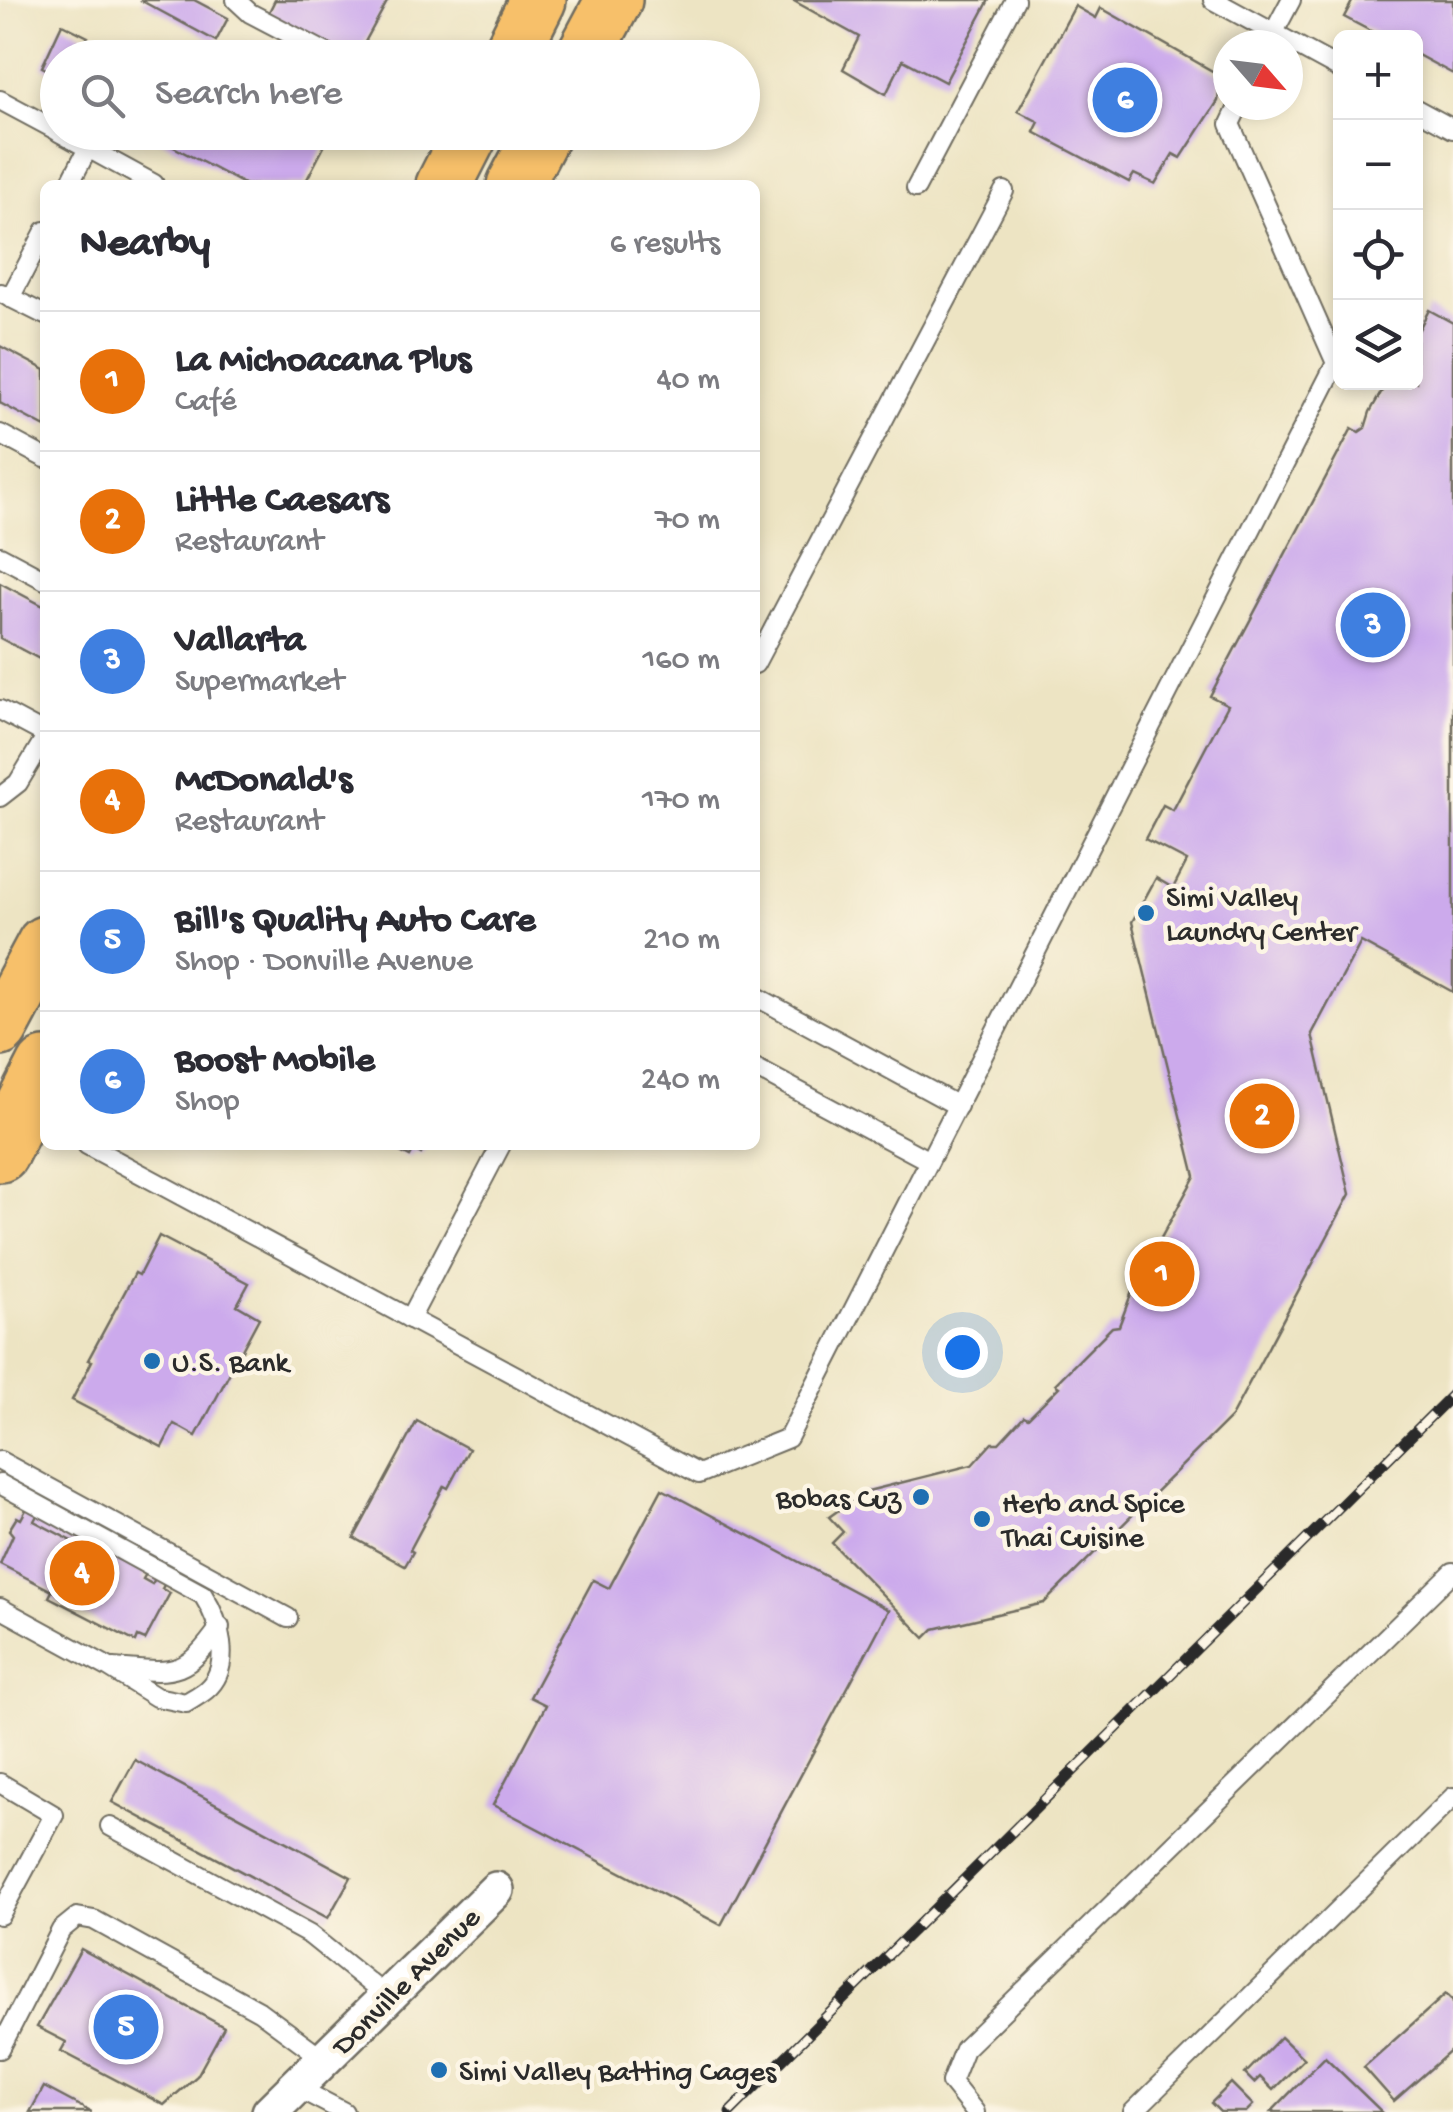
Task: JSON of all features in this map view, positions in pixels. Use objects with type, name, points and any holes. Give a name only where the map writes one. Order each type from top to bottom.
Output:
[{"type":"main road","points":[[518,40],[538,0]]},
{"type":"main road","points":[[593,40],[614,0]]},
{"type":"main road","points":[[447,180],[462,150]]},
{"type":"main road","points":[[518,180],[533,150]]},
{"type":"main road","points":[[0,1028],[40,953]]},
{"type":"street","name":"Donville Avenue","points":[[270,2112],[496,1890]]},
{"type":"lane","points":[[236,0],[250,13],[302,40]]},
{"type":"lane","points":[[916,188],[1016,0]]},
{"type":"lane","points":[[1212,0],[1257,30]]},
{"type":"lane","points":[[1275,30],[1290,0]]},
{"type":"lane","points":[[1303,53],[1333,66]]},
{"type":"lane","points":[[0,100],[40,122]]},
{"type":"lane","points":[[1423,113],[1453,130]]},
{"type":"lane","points":[[96,1150],[699,1474],[788,1438],[1336,363],[1230,124],[1232,120]]},
{"type":"lane","points":[[72,180],[87,150]]},
{"type":"lane","points":[[92,150],[147,180]]},
{"type":"lane","points":[[760,655],[1004,191]]},
{"type":"lane","points":[[40,239],[5,296],[40,314]]},
{"type":"lane","points":[[0,434],[40,455]]},
{"type":"lane","points":[[0,556],[40,577]]},
{"type":"lane","points":[[0,710],[40,733]]},
{"type":"lane","points":[[0,797],[18,783],[40,745]]},
{"type":"lane","points":[[760,999],[958,1106]]},
{"type":"lane","points":[[760,1071],[929,1160]]},
{"type":"lane","points":[[410,1319],[498,1150]]},
{"type":"lane","points":[[0,1461],[288,1618]]},
{"type":"lane","points":[[0,1484],[202,1595],[220,1627],[218,1670],[210,1688],[186,1703],[156,1697],[0,1608]]},
{"type":"lane","points":[[975,2112],[951,2082],[964,2049],[1453,1572]]},
{"type":"lane","points":[[108,1667],[161,1672],[179,1668],[196,1659],[220,1627]]},
{"type":"lane","points":[[0,1782],[54,1815],[0,1916]]},
{"type":"lane","points":[[1134,2112],[1453,1797]]},
{"type":"lane","points":[[110,1826],[310,1935],[387,1997]]},
{"type":"lane","points":[[0,2049],[61,1930],[77,1917],[94,1920],[259,2011],[324,2059]]},
{"type":"lane","points":[[296,2087],[344,2112]]},
{"type":"building","points":[[140,0],[194,0],[228,18],[214,40]]},
{"type":"building","points":[[275,0],[388,0],[366,40],[310,40],[266,18]]},
{"type":"building","points":[[792,0],[989,0],[945,82],[903,60],[886,94],[843,69],[859,37]]},
{"type":"building","points":[[1353,0],[1453,0],[1453,74],[1423,58],[1423,30],[1369,30],[1344,17]]},
{"type":"building","points":[[1075,6],[1096,18],[1101,8],[1213,71],[1213,109],[1181,158],[1173,154],[1155,184],[1134,174],[1129,182],[1034,132],[1039,122],[1018,111]]},
{"type":"building","points":[[62,24],[88,37],[87,40],[55,40]]},
{"type":"building","points":[[179,150],[322,150],[307,180],[236,180]]},
{"type":"building","points":[[1429,310],[1453,323],[1453,992],[1361,942],[1312,1034],[1350,1194],[1231,1417],[1044,1603],[934,1629],[925,1638],[832,1543],[843,1532],[829,1517],[864,1492],[972,1465],[1024,1416],[1028,1418],[1059,1387],[1055,1384],[1112,1327],[1119,1326],[1133,1289],[1195,1176],[1132,922],[1156,878],[1173,888],[1187,861],[1145,839],[1163,805],[1173,810],[1228,705],[1210,696],[1352,428],[1359,432],[1365,428],[1382,390],[1423,390],[1423,322]]},
{"type":"building","points":[[0,346],[40,367],[40,424],[0,403]]},
{"type":"building","points":[[0,583],[40,604],[40,659],[0,638]]},
{"type":"building","points":[[396,1150],[414,1150],[410,1157]]},
{"type":"building","points":[[159,1236],[249,1283],[237,1305],[259,1318],[196,1436],[174,1424],[162,1447],[72,1400],[92,1361],[88,1360]]},
{"type":"building","points":[[417,1421],[469,1449],[448,1488],[444,1486],[405,1566],[354,1538]]},
{"type":"building","points":[[662,1489],[889,1610],[721,1925],[493,1805],[546,1705],[530,1697],[593,1580],[609,1588]]},
{"type":"building","points":[[29,1504],[40,1510],[34,1521],[78,1544],[80,1541],[93,1546],[96,1539],[147,1572],[143,1579],[152,1584],[158,1573],[167,1578],[162,1589],[170,1593],[145,1640],[138,1637],[136,1642],[49,1597],[52,1591],[0,1564],[13,1535],[9,1530]]},
{"type":"building","points":[[135,1760],[351,1877],[328,1918],[112,1802]]},
{"type":"building","points":[[81,1949],[224,2027],[197,2076],[164,2105],[61,2051],[66,2042],[37,2027]]},
{"type":"building","points":[[1446,1994],[1453,2001],[1453,2049],[1394,2101],[1364,2067]]},
{"type":"building","points":[[1281,2037],[1304,2059],[1273,2090],[1260,2077],[1254,2083],[1245,2074]]},
{"type":"building","points":[[1325,2057],[1382,2112],[1271,2112]]},
{"type":"building","points":[[1231,2083],[1253,2105],[1246,2112],[1220,2112],[1211,2103]]},
{"type":"building","points":[[44,2087],[91,2112],[30,2112]]},
{"type":"railway","points":[[730,2112],[1453,1394]]},
{"type":"place","name":"Boost Mobile","points":[[1125,100]]},
{"type":"place","name":"Vallarta","points":[[1373,625]]},
{"type":"place","name":"Simi Valley Laundry Center","points":[[1146,913]]},
{"type":"place","name":"Little Caesars","points":[[1262,1116]]},
{"type":"place","name":"La Michoacana Plus","points":[[1162,1274]]},
{"type":"place","name":"U.S. Bank","points":[[152,1361]]},
{"type":"place","name":"Bobas Cuz","points":[[921,1497]]},
{"type":"place","name":"Herb and Spice Thai Cuisine","points":[[982,1519]]},
{"type":"place","name":"McDonald's","points":[[82,1573]]},
{"type":"place","name":"Bill's Quality Auto Care","points":[[126,2027]]},
{"type":"place","name":"Simi Valley Batting Cages","points":[[439,2070]]}]
